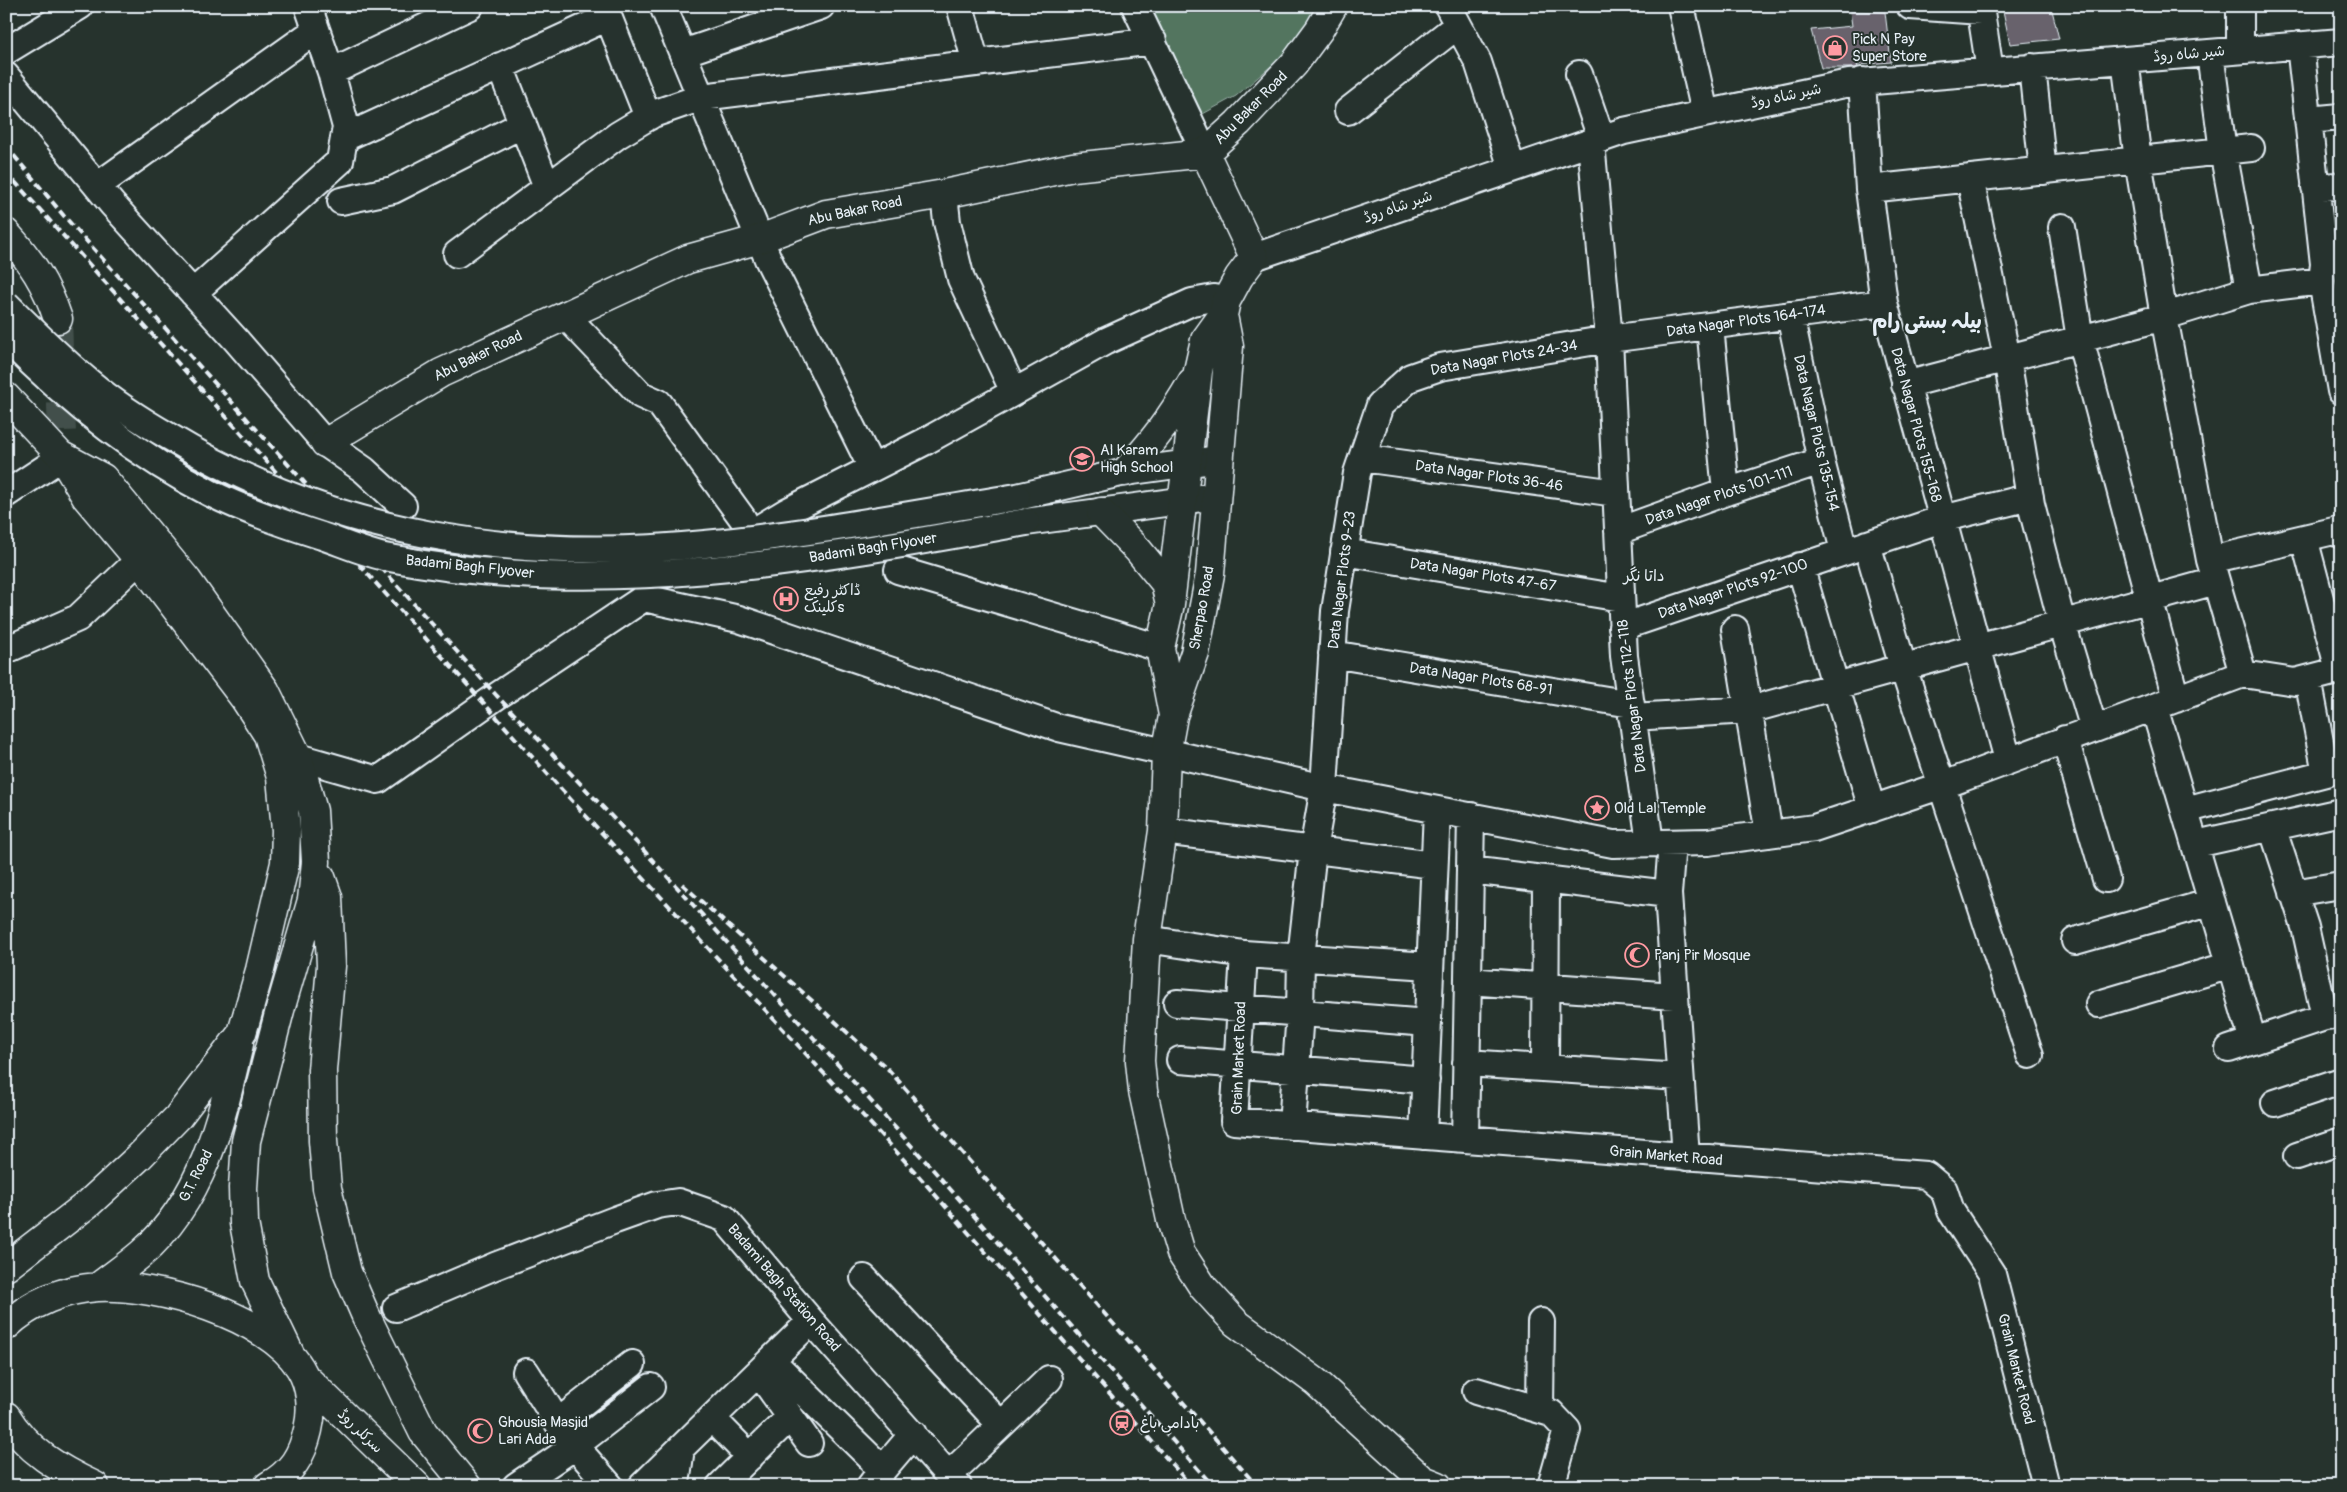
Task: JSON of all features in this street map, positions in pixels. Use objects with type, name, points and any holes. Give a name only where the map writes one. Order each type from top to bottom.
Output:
[{"type":"main road","name":"Abu Bakar Road","points":[[326,443],[441,374],[688,259],[760,239],[826,214],[944,194],[1073,167],[1205,153],[1238,123],[1294,64],[1319,30],[1333,6]]},
{"type":"main road","points":[[1124,472],[1152,443],[1170,419],[1198,371],[1205,340],[1254,257],[1205,153]]},
{"type":"main road","points":[[6,233],[24,252],[48,290],[58,320]]},
{"type":"main road","name":"Sherpao Road","points":[[1224,308],[1229,346],[1210,574],[1195,653],[1173,716],[1166,754],[1163,831],[1147,939],[1140,1060],[1143,1091],[1171,1220],[1181,1253],[1203,1287],[1236,1323],[1316,1382],[1428,1484]]},
{"type":"main road","name":"Sherpao Road","points":[[1173,716],[1160,648],[1170,604],[1198,371]]},
{"type":"main road","points":[[6,397],[102,478],[188,580],[265,690],[298,757],[313,811],[316,862],[312,900],[280,1010],[246,1140],[243,1188],[244,1224],[255,1281],[297,1366],[311,1402],[311,1419],[305,1446],[292,1469],[268,1486]]},
{"type":"main road","name":"G.T. Road","points":[[62,445],[86,497],[139,560],[244,698],[268,735],[281,777],[285,798],[285,863],[223,1113],[210,1152],[195,1185],[170,1222],[141,1254],[98,1287]]},
{"type":"main road","points":[[1101,512],[1138,550],[1165,583],[1170,604]]},
{"type":"main road","points":[[316,862],[328,897],[331,966],[322,1070],[323,1140],[327,1188],[347,1272],[366,1316],[423,1432],[467,1486]]},
{"type":"main road","points":[[6,1267],[89,1203],[138,1158],[178,1118],[242,1033]]},
{"type":"main road","points":[[6,1326],[30,1307],[48,1298],[98,1287]]},
{"type":"main road","name":"سرکلر روڈ","points":[[98,1287],[156,1293],[206,1307],[267,1335],[417,1486]]},
{"type":"main road","points":[[6,1416],[32,1449],[49,1462],[95,1486]]},
{"type":"street","points":[[331,72],[470,6]]},
{"type":"street","points":[[663,6],[760,239],[872,468]]},
{"type":"street","points":[[960,6],[976,63]]},
{"type":"street","points":[[1135,6],[1205,153]]},
{"type":"street","points":[[1681,6],[1705,113]]},
{"type":"street","points":[[1910,6],[1980,9],[1990,71]]},
{"type":"street","points":[[2240,6],[2240,50]]},
{"type":"street","points":[[683,53],[808,9]]},
{"type":"street","points":[[6,51],[65,10]]},
{"type":"street","points":[[344,138],[500,66],[606,12],[648,117]]},
{"type":"street","points":[[1348,111],[1453,15],[1478,62],[1512,168]]},
{"type":"street","points":[[97,186],[312,18],[331,72],[346,127],[340,161],[193,293]]},
{"type":"street","points":[[457,254],[618,135],[648,117],[702,97],[1153,41]]},
{"type":"street","name":"شیر شاہ روڈ","points":[[1254,257],[1624,130],[1705,113],[1862,82],[2341,42]]},
{"type":"street","points":[[2300,45],[2324,264],[2322,281],[2336,328],[2341,391]]},
{"type":"street","points":[[2210,53],[2223,151],[2249,290]]},
{"type":"street","points":[[2125,60],[2138,160],[2164,316],[2213,570],[2243,674]]},
{"type":"street","points":[[500,66],[547,187]]},
{"type":"street","points":[[2032,68],[2043,170]]},
{"type":"street","name":"Data Nagar Plots 112-118","points":[[1579,74],[1596,140],[1609,339],[1624,656],[1632,711],[1661,843],[1668,894],[1686,1158]]},
{"type":"street","points":[[6,76],[97,186],[326,443],[364,470],[403,506]]},
{"type":"street","name":"Data Nagar Plots 155-168","points":[[1862,82],[1869,189],[1884,302],[2008,760]]},
{"type":"street","points":[[2308,120],[2341,117]]},
{"type":"street","points":[[341,201],[393,190],[522,124]]},
{"type":"street","points":[[1869,189],[2251,148]]},
{"type":"street","points":[[1970,178],[2007,358],[2030,497],[2062,623],[2094,728]]},
{"type":"street","points":[[2315,187],[2341,186]]},
{"type":"street","points":[[944,194],[947,222],[961,279],[1014,392]]},
{"type":"street","points":[[2062,227],[2080,339],[2150,599],[2165,703],[2185,810],[2253,1041]]},
{"type":"street","points":[[1906,384],[2164,316],[2249,290],[2322,281]]},
{"type":"street","points":[[298,757],[378,780],[498,696],[644,598],[786,512],[872,468],[1106,341],[1192,302],[1214,298],[1224,308]]},
{"type":"street","name":"Data Nagar Plots 164-174","points":[[1609,339],[1884,302]]},
{"type":"street","name":"Badami Bagh Flyover","points":[[6,304],[90,383],[142,420],[194,452],[248,480],[330,511],[402,530],[471,542],[558,549],[704,544],[838,527],[1016,497],[1124,472],[1220,459]]},
{"type":"street","points":[[565,315],[641,395],[659,403],[743,519]]},
{"type":"street","name":"Data Nagar Plots 135-154","points":[[1790,315],[1821,461],[1903,667],[2030,1055]]},
{"type":"street","points":[[1710,326],[1726,492]]},
{"type":"street","name":"Badami Bagh Flyover","points":[[6,338],[47,379],[102,424],[209,492],[268,518],[388,558],[498,573],[563,576],[639,575],[749,565],[876,549],[1026,522],[1216,496]]},
{"type":"street","name":"Data Nagar Plots 24-34","points":[[1380,405],[1411,377],[1440,367],[1609,339]]},
{"type":"street","name":"Data Nagar Plots 9-23","points":[[1292,1126],[1300,1012],[1301,958],[1313,850],[1324,788],[1335,612],[1357,473],[1380,405]]},
{"type":"street","points":[[6,494],[62,445]]},
{"type":"street","name":"Data Nagar Plots 36-46","points":[[1362,458],[1616,494]]},
{"type":"street","name":"Data Nagar Plots 101-111","points":[[1618,531],[1726,492],[1821,461]]},
{"type":"street","name":"Data Nagar Plots 92-100","points":[[1622,627],[1856,547],[1942,520],[2030,497]]},
{"type":"street","name":"Data Nagar Plots 68-91","points":[[1332,654],[1632,711],[1748,710],[2150,599],[2213,570],[2304,538],[2338,530],[2341,535]]},
{"type":"street","points":[[644,598],[739,619],[1059,728],[1166,754],[1324,788],[1613,844],[1708,842],[1814,828],[1942,785],[2243,674],[2295,682],[2340,670],[2304,538]]},
{"type":"street","name":"Data Nagar Plots 47-67","points":[[1344,552],[1621,598]]},
{"type":"street","points":[[6,650],[78,618],[139,560]]},
{"type":"street","points":[[1800,566],[1872,809]]},
{"type":"street","points":[[898,570],[1160,648]]},
{"type":"street","points":[[1735,629],[1769,834]]},
{"type":"street","points":[[2185,810],[2326,773],[2308,679]]},
{"type":"street","points":[[2065,739],[2106,879]]},
{"type":"street","points":[[1424,1136],[1437,810]]},
{"type":"street","points":[[2196,844],[2341,812]]},
{"type":"street","points":[[1465,1139],[1471,816]]},
{"type":"street","points":[[2229,1050],[2333,1016],[2272,827]]},
{"type":"street","points":[[1163,831],[1434,865]]},
{"type":"street","points":[[1470,870],[1668,894]]},
{"type":"street","points":[[1544,1068],[1546,880]]},
{"type":"street","points":[[2294,893],[2341,885]]},
{"type":"street","points":[[2075,941],[2212,902]]},
{"type":"street","points":[[1147,939],[1244,954],[1430,966]]},
{"type":"street","name":"Grain Market Road","points":[[1244,954],[1234,1121],[1686,1158],[1926,1175],[1944,1190],[1951,1211],[1992,1274],[2046,1486]]},
{"type":"street","points":[[2099,1004],[2231,965]]},
{"type":"street","points":[[1468,981],[1674,996]]},
{"type":"street","points":[[1177,1003],[1428,1023]]},
{"type":"street","points":[[1180,1060],[1426,1080]]},
{"type":"street","points":[[1466,1063],[1680,1078]]},
{"type":"street","points":[[2275,1104],[2341,1081]]},
{"type":"street","points":[[2296,1156],[2341,1141]]},
{"type":"street","name":"Badami Bagh Station Road","points":[[396,1308],[495,1266],[615,1220],[657,1205],[678,1202],[724,1218],[811,1321],[953,1480]]},
{"type":"street","points":[[864,1278],[1001,1425]]},
{"type":"street","points":[[642,1486],[811,1321]]},
{"type":"street","points":[[1540,1410],[1541,1322]]},
{"type":"street","points":[[558,1422],[632,1364]]},
{"type":"street","points":[[765,1366],[790,1417],[810,1443]]},
{"type":"street","points":[[765,1366],[874,1460],[875,1480]]},
{"type":"street","points":[[526,1372],[575,1446],[610,1486]]},
{"type":"street","points":[[953,1480],[1001,1425],[1049,1379]]},
{"type":"street","points":[[516,1486],[575,1446],[651,1387]]},
{"type":"street","points":[[1476,1391],[1551,1413],[1567,1430],[1551,1486]]},
{"type":"street","points":[[730,1482],[750,1457],[790,1417]]},
{"type":"street","points":[[712,1418],[750,1457]]},
{"type":"street","points":[[875,1480],[913,1434]]},
{"type":"street","points":[[672,1486],[677,1477],[681,1448]]},
{"type":"green space","points":[[1142,6],[1316,6],[1299,42],[1236,96],[1199,116]]},
{"type":"building","points":[[2002,6],[2051,6],[2059,39],[2010,44]]},
{"type":"building","points":[[1850,11],[1885,12],[1891,62],[1857,65],[1858,67],[1854,68],[1821,68],[1811,30],[1852,26]]},
{"type":"tunnel","points":[[58,319],[62,434]]},
{"type":"railway","points":[[6,146],[64,216],[497,696],[636,842],[928,1164],[1213,1486]]},
{"type":"railway","points":[[6,172],[562,790],[916,1173],[1191,1486]]},
{"type":"railway","points":[[682,884],[888,1069],[1257,1486]]},
{"type":"place","name":"Pick N Pay Super Store","points":[[1835,48]]},
{"type":"place","name":"Al Karam High School","points":[[1082,459]]},
{"type":"place","name":"ڈاکٹر رفیع کلینکs","points":[[786,599]]},
{"type":"place","name":"Old Lal Temple","points":[[1597,808]]},
{"type":"place","name":"Panj Pir Mosque","points":[[1637,955]]},
{"type":"place","name":"بادامی باغ","points":[[1122,1423]]},
{"type":"place","name":"Ghousia Masjid Lari Adda","points":[[480,1431]]},
{"type":"district","name":"بیلہ بستی رام","points":[[1927,321]]},
{"type":"district","name":"داتا نگر","points":[[1644,576]]}]
